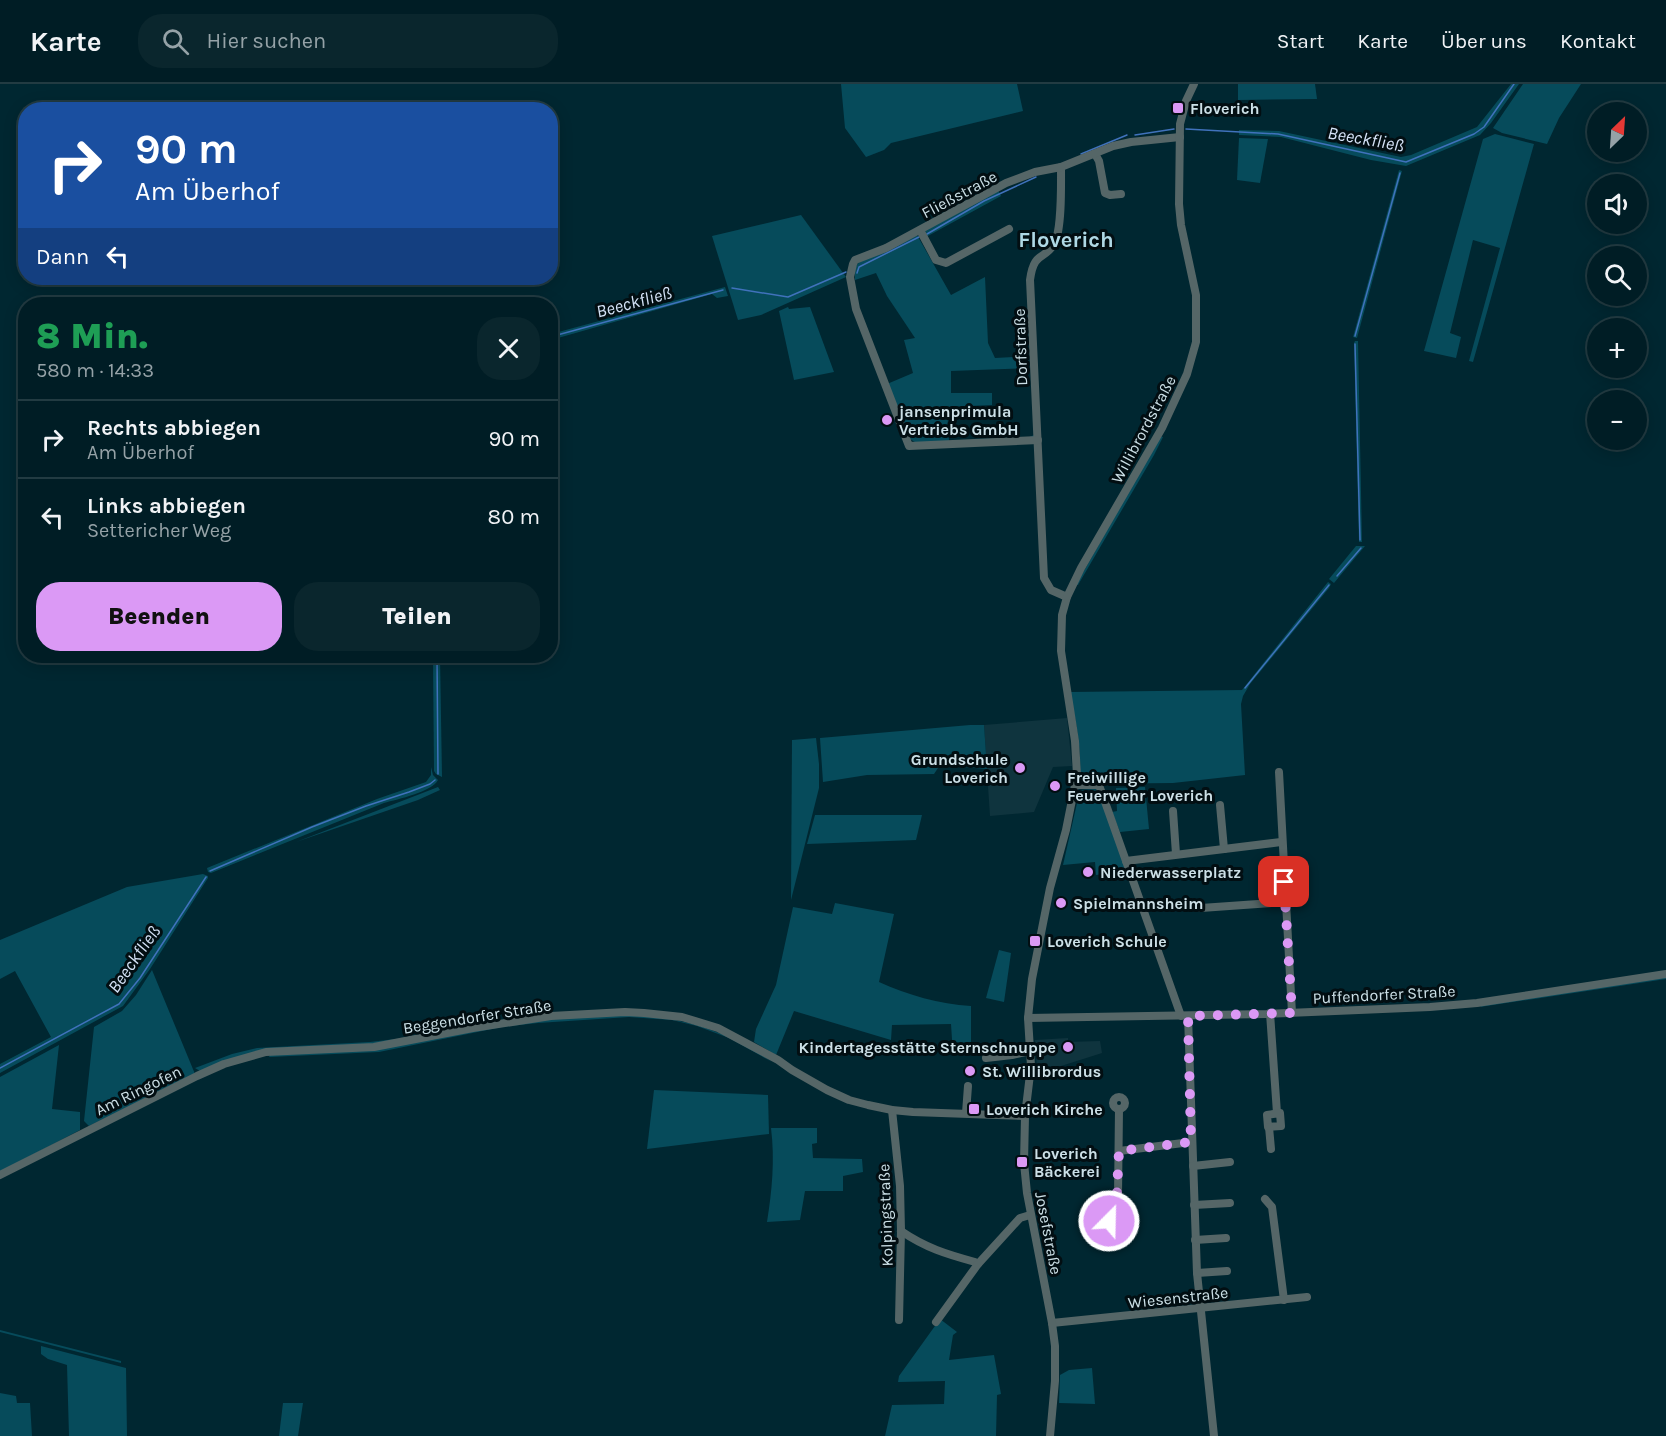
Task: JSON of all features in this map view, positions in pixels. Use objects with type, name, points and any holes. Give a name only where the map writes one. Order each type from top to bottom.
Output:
[{"type":"street","name":"Willibrordstraße","points":[[1071,716],[1060,643],[1062,615],[1067,597],[1162,428],[1186,374],[1196,342],[1196,295],[1181,225],[1179,204],[1182,113],[1194,84]]},
{"type":"street","name":"Fließstraße","points":[[1038,440],[909,446],[856,309],[850,277],[853,264],[855,260],[886,248],[1006,183],[1035,172],[1061,167],[1131,142],[1180,137]]},
{"type":"street","points":[[1095,154],[1099,161],[1105,193],[1121,194]]},
{"type":"street","name":"Dorfstraße","points":[[1061,167],[1057,238],[1050,249],[1037,258],[1030,280],[1044,578],[1051,590],[1067,597]]},
{"type":"street","points":[[920,230],[936,260],[946,263],[1009,229]]},
{"type":"street","name":"Josefstraße","points":[[1050,1436],[1056,1365],[1052,1323],[1030,1215],[1024,1163],[1025,1116],[1031,1066],[1028,1018],[1035,959],[1075,785],[1077,759],[1071,716]]},
{"type":"street","points":[[1279,772],[1292,1013]]},
{"type":"street","points":[[1075,785],[1099,785],[1185,1016],[1199,1308],[1214,1436]]},
{"type":"street","points":[[1220,805],[1224,849]]},
{"type":"street","points":[[1173,811],[1176,854]]},
{"type":"street","points":[[1126,861],[1281,842]]},
{"type":"street","points":[[1201,908],[1286,902]]},
{"type":"street","name":"Puffendorfer Straße","points":[[1028,1018],[1185,1016],[1430,1007],[1477,1003],[1666,974]]},
{"type":"street","name":"Beggendorfer Straße","points":[[296,1050],[374,1047],[551,1016],[625,1012],[660,1014],[682,1017],[718,1028],[778,1060],[827,1090],[849,1100],[892,1110],[1025,1116]]},
{"type":"street","points":[[1270,1013],[1281,1126],[1269,1127],[1271,1149]]},
{"type":"street","name":"Am Ringofen","points":[[0,1175],[224,1064],[266,1052],[296,1050]]},
{"type":"street","points":[[986,1058],[1030,1051]]},
{"type":"street","points":[[966,1113],[968,1086]]},
{"type":"street","points":[[1116,1210],[1119,1109]]},
{"type":"street","name":"Kolpingstraße","points":[[892,1110],[900,1185],[899,1320]]},
{"type":"street","points":[[1119,1151],[1191,1142]]},
{"type":"street","points":[[1193,1166],[1230,1162]]},
{"type":"street","points":[[1265,1200],[1272,1207],[1284,1300]]},
{"type":"street","points":[[1194,1205],[1230,1203]]},
{"type":"street","points":[[936,1322],[978,1264],[1020,1218],[1030,1215]]},
{"type":"street","points":[[901,1231],[935,1251],[978,1264]]},
{"type":"street","points":[[1196,1240],[1226,1238]]},
{"type":"street","points":[[1197,1273],[1227,1271]]},
{"type":"street","name":"Wiesenstraße","points":[[1052,1323],[1307,1298]]},
{"type":"shaded area","points":[[841,84],[1017,84],[1023,111],[891,143],[884,150],[866,157],[845,128]]},
{"type":"shaded area","points":[[1238,84],[1315,84],[1317,99],[1238,100]]},
{"type":"shaded area","points":[[1511,84],[1519,84],[1480,135],[1406,166],[1371,160],[1281,137],[1239,135],[1239,130],[1279,131],[1401,157],[1411,155],[1477,127]]},
{"type":"shaded area","points":[[1523,84],[1581,84],[1559,118],[1547,144],[1502,133],[1493,128]]},
{"type":"shaded area","points":[[1495,134],[1534,144],[1473,362],[1469,361],[1500,248],[1473,240],[1450,333],[1461,337],[1456,358],[1424,351],[1483,139]]},
{"type":"shaded area","points":[[1239,138],[1268,139],[1260,183],[1237,180]]},
{"type":"shaded area","points":[[1399,170],[1402,171],[1357,338],[1353,337]]},
{"type":"shaded area","points":[[998,190],[1001,196],[926,237],[925,230]]},
{"type":"shaded area","points":[[801,215],[846,277],[761,315],[738,320],[712,236]]},
{"type":"shaded area","points":[[917,235],[951,295],[985,277],[988,343],[995,358],[1029,356],[1029,368],[951,371],[951,393],[992,393],[992,405],[947,407],[949,441],[1027,438],[1034,435],[1035,439],[918,444],[910,439],[887,384],[913,373],[904,340],[915,338],[887,296],[876,273],[855,280],[855,267],[861,260]]},
{"type":"shaded area","points":[[725,287],[728,296],[717,298],[712,294],[558,338],[558,332]]},
{"type":"shaded area","points":[[788,307],[789,309],[810,307],[834,372],[794,380],[779,311]]},
{"type":"shaded area","points":[[1355,341],[1358,341],[1362,542],[1359,542]]},
{"type":"shaded area","points":[[1160,436],[1163,437],[1154,455],[1076,585]]},
{"type":"shaded area","points":[[1356,546],[1365,546],[1334,583],[1329,579]]},
{"type":"shaded area","points":[[1328,582],[1331,584],[1329,588],[1250,684],[1243,696],[1241,704],[1245,775],[1173,783],[1079,784],[1077,727],[1070,692],[1242,690]]},
{"type":"shaded area","points":[[433,663],[440,663],[442,777],[434,771]]},
{"type":"shaded area","name":"Grundschule Loverich","points":[[1067,718],[1072,766],[1053,767],[1034,812],[990,816],[984,725]]},
{"type":"shaded area","points":[[984,725],[987,769],[940,765],[934,774],[867,775],[823,782],[820,738]]},
{"type":"shaded area","points":[[816,738],[819,788],[791,900],[792,740]]},
{"type":"shaded area","points":[[431,767],[433,775],[438,780],[429,788],[384,803],[211,873],[208,872],[207,868],[377,799],[426,782],[431,775]]},
{"type":"shaded area","points":[[438,787],[440,790],[418,800],[296,842]]},
{"type":"shaded area","points":[[1145,787],[1149,829],[1120,832],[1112,812],[1117,811],[1116,788]]},
{"type":"shaded area","points":[[1098,789],[1127,871],[1096,875],[1095,862],[1063,865],[1080,790]]},
{"type":"shaded area","points":[[815,815],[922,815],[916,840],[807,844]]},
{"type":"shaded area","points":[[203,874],[208,878],[150,969],[123,1006],[0,1073],[0,1064],[51,1037],[15,971],[0,979],[0,940],[127,887]]},
{"type":"shaded area","points":[[835,903],[894,914],[879,982],[924,998],[971,1006],[971,1055],[953,1055],[951,1024],[892,1025],[891,1040],[794,1011],[776,1055],[754,1042],[756,1029],[776,985],[793,907],[832,914]]},
{"type":"shaded area","points":[[999,950],[1011,953],[1004,1002],[986,998]]},
{"type":"shaded area","points":[[152,970],[195,1074],[89,1126],[84,1121],[94,1027],[122,1011],[136,995]]},
{"type":"shaded area","points":[[1666,977],[1666,979],[1480,1007],[1483,1005]]},
{"type":"shaded area","points":[[624,1015],[665,1018],[702,1027],[737,1041],[772,1062],[729,1038],[697,1026],[672,1020],[629,1017],[502,1027],[379,1052],[269,1057],[270,1055],[339,1052],[493,1027],[561,1018]]},
{"type":"shaded area","points":[[470,1024],[469,1026],[366,1046],[280,1048],[200,1071],[195,1068],[232,1054],[257,1048],[370,1042],[404,1038]]},
{"type":"shaded area","name":"Kindertagesstätte Sternschnuppe","points":[[1068,1038],[1068,1042],[1100,1041],[1102,1053],[1061,1066],[1037,1067],[1035,1040]]},
{"type":"shaded area","points":[[59,1045],[52,1109],[80,1112],[80,1130],[0,1172],[0,1077]]},
{"type":"shaded area","points":[[654,1090],[768,1095],[769,1134],[647,1149]]},
{"type":"shaded area","points":[[771,1128],[817,1128],[817,1143],[812,1144],[813,1158],[862,1159],[863,1172],[843,1176],[843,1191],[805,1191],[800,1220],[767,1222],[773,1152]]},
{"type":"shaded area","points":[[940,1319],[957,1332],[953,1335],[949,1360],[994,1355],[1001,1394],[997,1395],[996,1436],[885,1436],[892,1405],[944,1404],[945,1381],[898,1382],[899,1376]]},
{"type":"shaded area","points":[[0,1330],[121,1361],[121,1363],[0,1332]]},
{"type":"shaded area","points":[[41,1346],[126,1368],[127,1436],[69,1436],[67,1365],[48,1359],[41,1354]]},
{"type":"shaded area","points":[[1092,1368],[1095,1404],[1059,1403],[1060,1375],[1069,1370]]},
{"type":"shaded area","points":[[0,1393],[16,1396],[17,1403],[30,1403],[32,1436],[0,1436]]},
{"type":"shaded area","points":[[283,1403],[303,1403],[298,1436],[279,1436]]},
{"type":"waterway","name":"Beeckfließ","points":[[1186,129],[1278,134],[1406,162],[1474,134],[1484,127],[1514,84]]},
{"type":"waterway","name":"Beeckfließ","points":[[1135,135],[1174,129]]},
{"type":"waterway","name":"Beeckfließ","points":[[1081,154],[1127,135]]},
{"type":"waterway","points":[[1355,336],[1400,173]]},
{"type":"waterway","name":"Beeckfließ","points":[[927,234],[984,201],[1036,177]]},
{"type":"waterway","name":"Beeckfließ","points":[[857,273],[859,267],[919,237]]},
{"type":"waterway","name":"Beeckfließ","points":[[732,288],[788,297],[846,272]]},
{"type":"waterway","name":"Beeckfließ","points":[[558,335],[723,290]]},
{"type":"waterway","points":[[1355,344],[1360,540]]},
{"type":"waterway","points":[[1337,576],[1361,548]]},
{"type":"waterway","points":[[1245,688],[1329,585]]},
{"type":"waterway","name":"Beeckfließ","points":[[437,663],[438,774]]},
{"type":"waterway","name":"Beeckfließ","points":[[210,871],[312,827],[430,784],[435,780]]},
{"type":"waterway","name":"Beeckfließ","points":[[0,1068],[119,1004],[140,978],[206,877]]},
{"type":"place","name":"Floverich","points":[[1178,108]]},
{"type":"place","name":"jansenprimula Vertriebs GmbH","points":[[887,420]]},
{"type":"place","name":"Grundschule Loverich","points":[[1020,768]]},
{"type":"place","name":"Freiwillige Feuerwehr Loverich","points":[[1055,786]]},
{"type":"place","name":"Niederwasserplatz","points":[[1088,872]]},
{"type":"place","name":"Spielmannsheim","points":[[1061,903]]},
{"type":"place","name":"Loverich Schule","points":[[1035,941]]},
{"type":"place","name":"Kindertagesstätte Sternschnuppe","points":[[1068,1047]]},
{"type":"place","name":"St. Willibrordus","points":[[970,1071]]},
{"type":"place","name":"Loverich Kirche","points":[[974,1109]]},
{"type":"place","name":"Loverich Bäckerei","points":[[1022,1162]]},
{"type":"district","name":"Floverich","points":[[1066,239]]},
{"type":"route","points":[[1109,1221],[1108,1212],[1112,1209],[1116,1210],[1119,1151],[1191,1142],[1188,1016],[1292,1013],[1284,882]]}]
